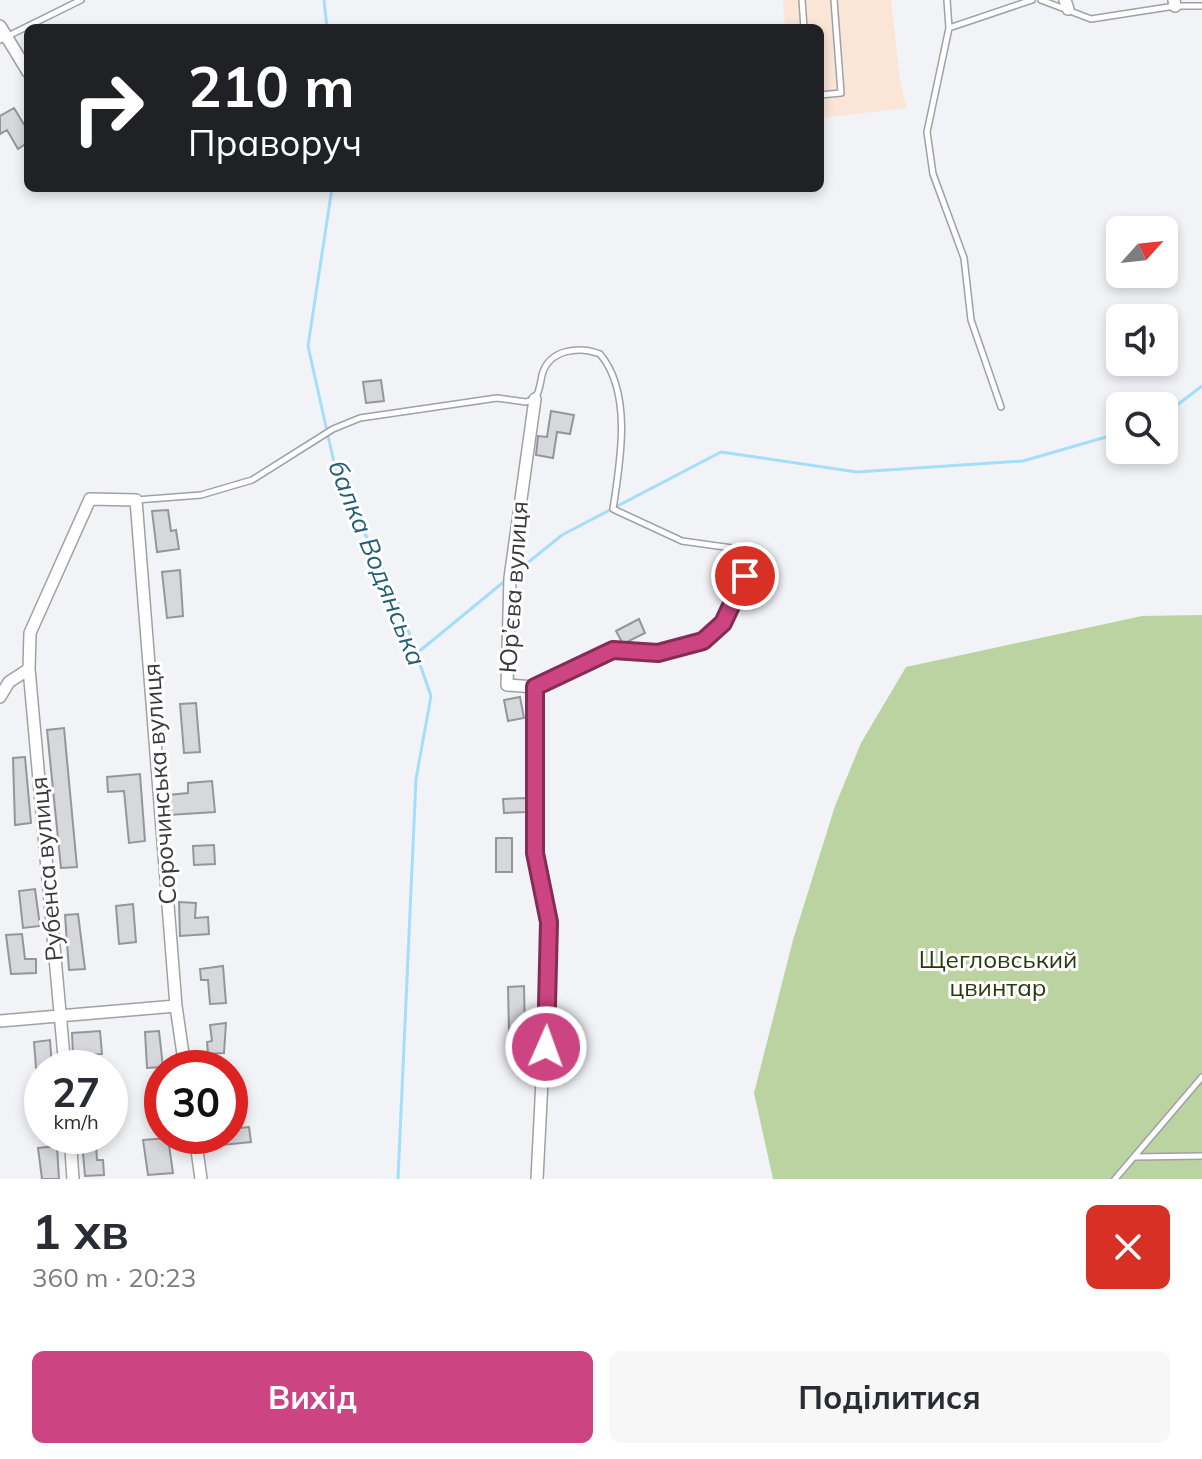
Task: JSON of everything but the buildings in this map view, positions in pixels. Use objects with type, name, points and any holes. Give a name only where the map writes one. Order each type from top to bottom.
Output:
[{"type":"street","points":[[2,34],[24,66]]},
{"type":"street","name":"Юр’єва вулиця","points":[[535,399],[510,578],[507,685],[535,687],[535,853],[547,902],[549,943],[537,1179]]},
{"type":"street","name":"Рубенса вулиця","points":[[63,1050],[29,669],[30,633],[90,499],[136,500]]},
{"type":"street","name":"Сорочинська вулиця","points":[[136,500],[161,779],[176,1006],[182,1050]]},
{"type":"street","points":[[0,697],[9,682],[29,669]]},
{"type":"street","points":[[0,1021],[176,1006]]},
{"type":"street","points":[[71,1154],[73,1179]]},
{"type":"street","points":[[198,1154],[201,1179]]},
{"type":"lane","points":[[25,24],[81,0]]},
{"type":"lane","points":[[802,0],[804,24]]},
{"type":"lane","points":[[824,95],[841,93],[834,0]]},
{"type":"lane","points":[[947,0],[949,28],[927,132],[933,174],[964,258],[971,320],[1001,407]]},
{"type":"lane","points":[[949,28],[1032,0]]},
{"type":"lane","points":[[1041,0],[1066,4],[1091,19],[1174,3],[1202,6]]},
{"type":"lane","points":[[2,34],[24,25]]},
{"type":"lane","points":[[136,500],[201,495],[252,480],[333,429],[360,418],[497,398],[526,402],[535,399],[551,360],[573,349],[600,354],[614,379],[620,413],[619,469],[613,509],[682,541],[732,548],[739,551],[746,564],[731,609],[723,623],[703,641],[658,653],[613,650],[535,687]]},
{"type":"lane","points":[[1115,1179],[1202,1077]]},
{"type":"lane","points":[[1134,1157],[1202,1156]]},
{"type":"shaded area","points":[[783,0],[891,0],[900,81],[907,108],[824,118],[824,24],[785,24]]},
{"type":"green space","name":"Щегловський цвинтар","points":[[1202,615],[1202,1179],[773,1179],[754,1093],[793,940],[835,806],[861,743],[906,667],[1142,616]]},
{"type":"waterway","name":"балка Водянська","points":[[324,0],[327,24]]},
{"type":"waterway","name":"балка Водянська","points":[[331,192],[308,346],[337,476],[399,604],[431,696],[416,779],[398,1179]]},
{"type":"waterway","points":[[1178,404],[1202,386]]},
{"type":"waterway","points":[[515,573],[562,535],[721,452],[857,472],[1023,461],[1106,437]]},
{"type":"waterway","points":[[416,654],[506,580]]},
{"type":"route","points":[[546,1047],[549,922],[535,853],[535,687],[613,650],[658,653],[683,649],[703,641],[723,623],[745,576]]}]
